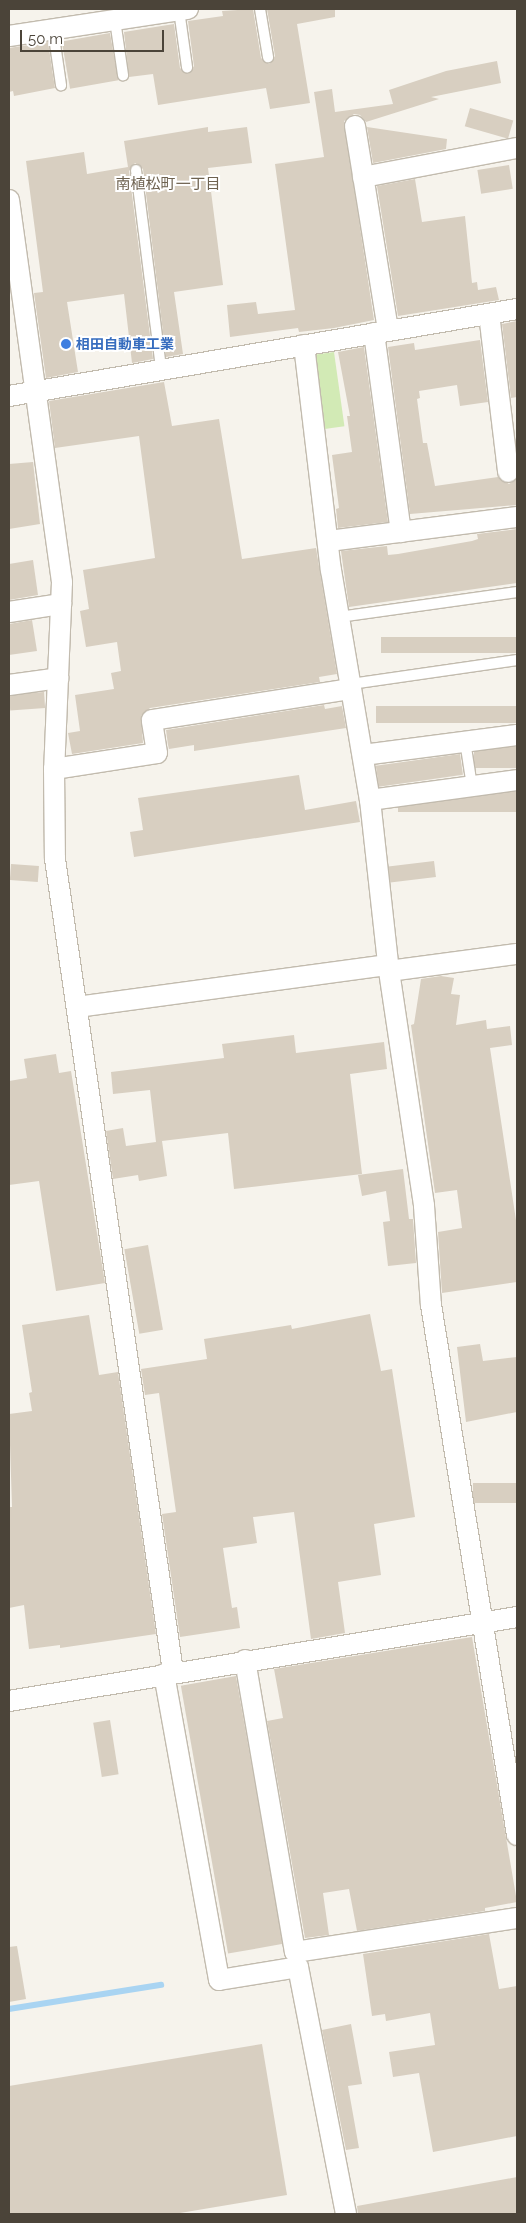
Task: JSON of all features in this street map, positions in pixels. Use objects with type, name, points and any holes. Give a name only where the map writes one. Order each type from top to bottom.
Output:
[{"type":"street","points":[[9,36],[184,9]]},
{"type":"street","points":[[355,126],[363,176],[381,332],[401,532]]},
{"type":"street","points":[[363,176],[517,148]]},
{"type":"street","points":[[9,200],[62,582],[54,768],[55,859],[169,1673],[219,1980],[298,1967],[346,2214]]},
{"type":"street","points":[[9,396],[517,309]]},
{"type":"street","points":[[489,314],[508,472]]},
{"type":"street","points":[[304,345],[339,617],[370,800],[388,968],[424,1206],[431,1305],[480,1622],[517,1835]]},
{"type":"street","points":[[329,541],[517,517]]},
{"type":"street","points":[[9,612],[61,604]]},
{"type":"street","points":[[9,685],[59,678]]},
{"type":"street","points":[[54,768],[157,752],[152,720],[351,686]]},
{"type":"street","points":[[363,755],[517,734]]},
{"type":"street","points":[[370,800],[517,780]]},
{"type":"street","points":[[77,1007],[388,968],[517,954]]},
{"type":"street","points":[[9,1702],[245,1660],[517,1617]]},
{"type":"street","points":[[245,1660],[295,1952],[517,1918]]},
{"type":"lane","points":[[184,9],[187,67]]},
{"type":"lane","points":[[260,9],[268,57]]},
{"type":"lane","points":[[115,20],[123,75]]},
{"type":"lane","points":[[53,30],[61,85]]},
{"type":"lane","points":[[136,170],[161,369]]},
{"type":"lane","points":[[339,617],[517,592]]},
{"type":"lane","points":[[351,686],[517,660]]},
{"type":"lane","points":[[465,741],[472,786]]},
{"type":"green space","points":[[334,352],[344,426],[325,429],[314,355]]},
{"type":"building","points":[[253,9],[261,58],[269,64],[275,56],[267,9],[335,9],[335,17],[297,24],[310,103],[270,109],[266,88],[158,105],[153,74],[129,77],[124,32],[174,24],[180,68],[188,74],[194,66],[188,21],[223,16],[222,11]]},
{"type":"building","points":[[110,33],[118,80],[70,89],[62,42]]},
{"type":"building","points":[[48,42],[55,88],[14,96],[13,91],[9,92],[9,48]]},
{"type":"building","points":[[497,61],[501,83],[431,97],[439,99],[366,122],[360,115],[354,114],[344,121],[374,320],[334,328],[299,332],[298,328],[230,337],[227,305],[256,302],[258,314],[295,310],[275,164],[324,157],[314,92],[332,89],[335,112],[393,104],[389,90],[446,71]]},
{"type":"building","points":[[470,108],[513,120],[508,139],[465,126]]},
{"type":"building","points":[[208,127],[208,132],[247,127],[252,163],[208,168],[223,285],[174,292],[183,354],[166,357],[143,169],[135,163],[129,171],[153,359],[132,363],[124,294],[67,302],[78,372],[46,378],[34,293],[43,292],[26,161],[84,152],[87,174],[128,167],[124,141]]},
{"type":"building","points":[[367,127],[447,139],[446,149],[373,163]]},
{"type":"building","points":[[509,165],[513,189],[481,194],[477,170]]},
{"type":"building","points":[[415,179],[422,222],[465,216],[472,283],[477,282],[478,290],[496,287],[499,300],[398,316],[377,186]]},
{"type":"building","points":[[517,321],[517,397],[511,398],[502,324]]},
{"type":"building","points":[[480,340],[488,402],[460,406],[457,385],[419,391],[420,398],[417,399],[423,443],[427,443],[435,486],[498,477],[509,484],[517,479],[517,505],[410,514],[388,347],[414,343],[415,350]]},
{"type":"building","points":[[364,347],[388,522],[338,528],[336,509],[339,508],[332,455],[352,452],[347,416],[350,416],[338,352]]},
{"type":"building","points":[[164,382],[172,426],[219,419],[242,559],[316,548],[337,674],[319,677],[320,682],[150,708],[141,716],[143,743],[72,754],[68,733],[80,731],[75,695],[114,689],[111,673],[121,671],[117,642],[86,647],[80,611],[89,609],[83,570],[155,558],[139,436],[55,448],[49,401]]},
{"type":"building","points":[[33,462],[40,524],[9,529],[9,464]]},
{"type":"building","points":[[517,529],[517,583],[349,607],[341,551],[387,546],[388,555],[398,554],[472,541],[478,539],[477,534]]},
{"type":"building","points":[[33,560],[38,595],[9,600],[9,564]]},
{"type":"building","points":[[32,620],[37,651],[9,655],[9,624]]},
{"type":"building","points":[[381,637],[517,637],[517,653],[381,653]]},
{"type":"building","points":[[44,692],[45,708],[10,710],[9,694]]},
{"type":"building","points":[[324,705],[325,709],[342,706],[346,728],[194,751],[194,745],[169,749],[166,730]]},
{"type":"building","points":[[376,706],[517,706],[517,723],[376,723]]},
{"type":"building","points":[[474,747],[517,747],[517,768],[474,768]]},
{"type":"building","points":[[460,754],[463,775],[379,787],[376,766]]},
{"type":"building","points":[[299,775],[305,810],[356,801],[360,822],[134,857],[130,832],[143,830],[138,798]]},
{"type":"building","points":[[398,792],[517,792],[517,812],[398,812]]},
{"type":"building","points":[[434,861],[436,877],[390,882],[388,867]]},
{"type":"building","points":[[11,864],[39,866],[38,882],[10,880]]},
{"type":"building","points":[[441,976],[454,978],[451,994],[460,995],[456,1025],[486,1020],[487,1029],[510,1026],[512,1045],[490,1048],[517,1227],[517,1282],[442,1293],[438,1232],[462,1228],[457,1190],[435,1193],[411,1025],[414,1024],[421,979]]},
{"type":"building","points":[[294,1035],[296,1053],[384,1042],[387,1069],[350,1074],[362,1174],[234,1189],[228,1133],[162,1141],[167,1176],[139,1181],[138,1175],[113,1179],[106,1131],[123,1128],[126,1146],[156,1142],[150,1090],[113,1094],[111,1072],[224,1058],[222,1044]]},
{"type":"building","points":[[56,1054],[59,1073],[71,1071],[105,1283],[56,1291],[39,1181],[9,1185],[9,1081],[27,1078],[24,1059]]},
{"type":"building","points":[[403,1169],[409,1219],[413,1219],[416,1263],[388,1266],[383,1222],[390,1221],[386,1191],[362,1196],[358,1175]]},
{"type":"building","points":[[148,1245],[163,1330],[139,1334],[124,1249]]},
{"type":"building","points":[[370,1314],[381,1371],[392,1369],[415,1517],[374,1524],[381,1575],[338,1582],[345,1633],[311,1639],[294,1512],[253,1517],[257,1543],[223,1548],[232,1608],[237,1607],[240,1628],[180,1637],[162,1514],[176,1512],[159,1393],[145,1395],[141,1369],[207,1359],[204,1339],[291,1325],[292,1329]]},
{"type":"building","points":[[89,1315],[99,1375],[118,1372],[156,1634],[60,1648],[60,1645],[29,1649],[24,1605],[9,1608],[9,1507],[12,1507],[9,1414],[32,1411],[29,1393],[32,1392],[22,1325]]},
{"type":"building","points":[[480,1344],[483,1361],[517,1357],[517,1412],[466,1422],[457,1347]]},
{"type":"building","points":[[473,1483],[517,1483],[517,1503],[473,1503]]},
{"type":"building","points":[[472,1637],[517,1902],[485,1908],[485,1911],[357,1931],[349,1889],[323,1893],[329,1935],[305,1938],[267,1721],[283,1718],[274,1669]]},
{"type":"building","points":[[236,1676],[283,1944],[228,1954],[181,1686]]},
{"type":"building","points":[[110,1720],[119,1774],[102,1777],[93,1723]]},
{"type":"building","points":[[489,1934],[499,1989],[517,1986],[517,2136],[433,2152],[419,2073],[393,2077],[389,2052],[435,2045],[430,2013],[386,2021],[385,2014],[372,2016],[363,1954]]},
{"type":"building","points":[[17,1946],[26,1999],[9,2002],[9,1947]]},
{"type":"building","points":[[351,2024],[362,2084],[348,2086],[359,2148],[346,2150],[322,2030]]},
{"type":"building","points":[[262,2044],[287,2195],[174,2214],[9,2214],[9,2086]]},
{"type":"building","points":[[517,2177],[517,2214],[358,2214],[357,2206]]},
{"type":"waterway","points":[[9,2009],[161,1985]]},
{"type":"place","name":"相田自動車工業","points":[[66,344]]},
{"type":"district","name":"南植松町一丁目","points":[[168,185]]}]
